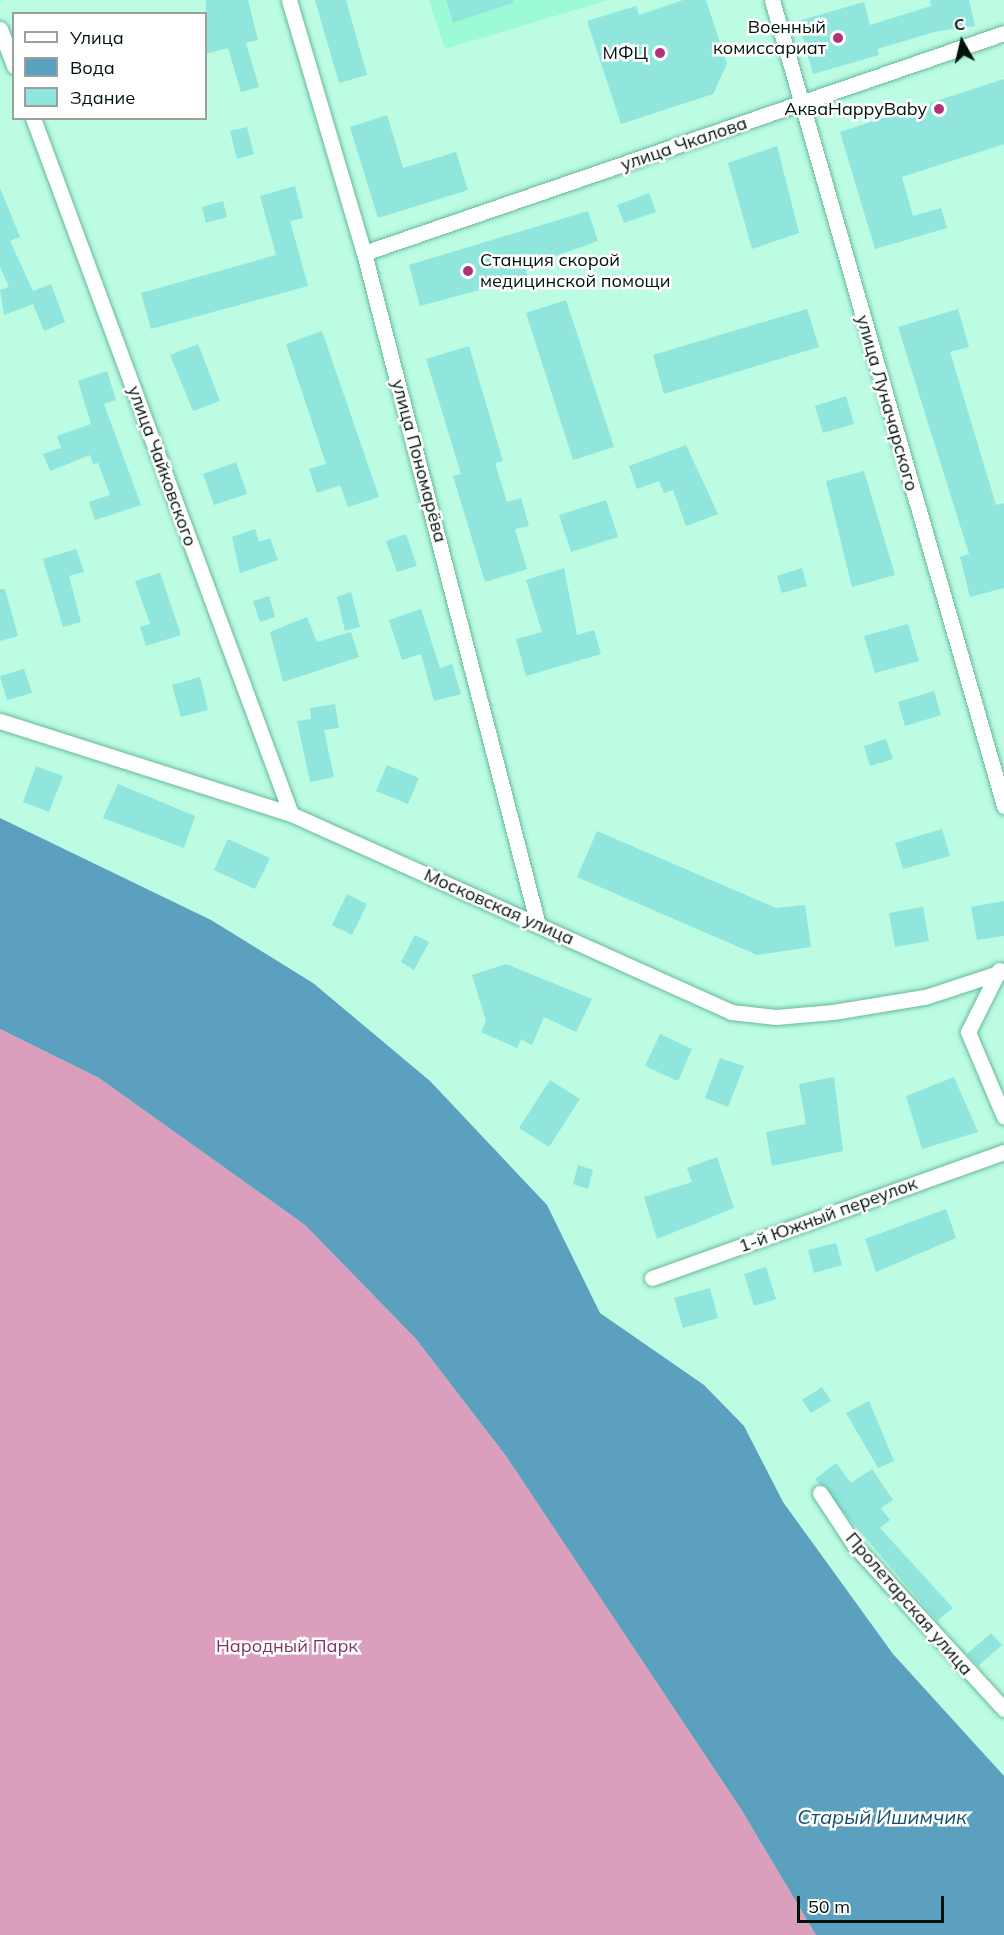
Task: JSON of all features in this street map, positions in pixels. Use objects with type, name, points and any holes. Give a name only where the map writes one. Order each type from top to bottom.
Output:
[{"type":"street","name":"улица Пономарёва","points":[[289,0],[364,253],[538,925]]},
{"type":"street","name":"улица Луначарского","points":[[772,0],[1004,806]]},
{"type":"street","points":[[0,29],[12,61]]},
{"type":"street","name":"улица Чкалова","points":[[364,253],[1004,33]]},
{"type":"street","name":"улица Чайковского","points":[[34,120],[291,814]]},
{"type":"street","name":"Московская улица","points":[[0,721],[291,814],[731,1011],[776,1017],[925,997],[1001,969]]},
{"type":"street","points":[[1001,969],[968,1032],[1004,1117]]},
{"type":"street","name":"1-й Южный переулок","points":[[652,1278],[1004,1152]]},
{"type":"street","name":"Пролетарская улица","points":[[820,1493],[855,1546],[1004,1709]]},
{"type":"shaded area","points":[[429,0],[608,0],[445,49]]},
{"type":"green space","name":"Народный Парк","points":[[0,1029],[99,1078],[305,1225],[416,1339],[506,1456],[741,1809],[816,1935],[0,1935]]},
{"type":"water","name":"Старый Ишимчик","points":[[0,818],[211,920],[313,983],[430,1081],[547,1205],[600,1313],[704,1385],[744,1426],[783,1502],[893,1654],[1004,1776],[1004,1935],[816,1935],[741,1809],[506,1456],[416,1339],[305,1225],[99,1078],[0,1029]]},
{"type":"building","points":[[206,0],[248,0],[258,40],[246,43],[259,87],[241,92],[228,48],[207,54]]},
{"type":"building","points":[[315,0],[346,0],[367,75],[339,83]]},
{"type":"building","points":[[446,0],[513,0],[513,3],[453,23]]},
{"type":"building","name":"МФЦ","points":[[683,0],[706,0],[727,64],[713,94],[621,124],[587,21],[636,6],[639,15]]},
{"type":"building","points":[[930,0],[969,0],[975,26],[938,31],[877,49],[879,55],[813,74],[798,21],[864,2],[870,25],[931,6]]},
{"type":"building","points":[[1004,79],[1004,144],[902,177],[913,216],[941,208],[947,228],[875,249],[840,132]]},
{"type":"building","points":[[387,115],[403,168],[456,152],[468,190],[378,218],[350,127]]},
{"type":"building","points":[[247,127],[254,154],[237,159],[230,131]]},
{"type":"building","points":[[777,146],[799,233],[752,249],[728,163]]},
{"type":"building","points":[[295,186],[303,218],[290,221],[308,286],[151,329],[141,293],[276,255],[260,196]]},
{"type":"building","points":[[0,188],[20,237],[10,241],[33,291],[51,284],[65,322],[44,331],[33,304],[4,315],[0,290],[9,287],[0,267]]},
{"type":"building","points":[[649,193],[656,212],[624,223],[617,205]]},
{"type":"building","points":[[223,201],[227,217],[206,223],[202,207]]},
{"type":"building","name":"Станция скорой медицинской помощи","points":[[588,211],[598,241],[525,267],[528,277],[420,306],[409,265]]},
{"type":"building","points":[[566,300],[614,447],[573,460],[526,313]]},
{"type":"building","points":[[807,309],[819,347],[664,394],[653,355]]},
{"type":"building","points":[[958,309],[969,347],[950,352],[996,505],[1004,503],[1004,588],[970,597],[960,557],[969,554],[898,327]]},
{"type":"building","points":[[322,331],[379,497],[348,507],[340,485],[317,493],[309,469],[326,464],[286,344]]},
{"type":"building","points":[[198,344],[220,401],[193,411],[170,355]]},
{"type":"building","points":[[469,346],[503,461],[495,463],[507,502],[521,498],[529,526],[515,529],[527,569],[485,582],[453,476],[461,474],[426,359]]},
{"type":"building","points":[[107,371],[116,400],[104,404],[141,505],[95,520],[89,502],[110,495],[98,463],[93,464],[90,455],[50,471],[43,454],[61,448],[57,436],[91,424],[78,381]]},
{"type":"building","points":[[846,396],[854,424],[823,433],[815,406]]},
{"type":"building","points":[[686,445],[718,514],[686,526],[673,490],[664,493],[659,481],[637,489],[629,466]]},
{"type":"building","points":[[236,462],[247,494],[214,505],[203,474]]},
{"type":"building","points":[[864,471],[895,575],[852,587],[826,481]]},
{"type":"building","points":[[606,500],[618,537],[571,552],[559,515]]},
{"type":"building","points":[[255,529],[259,542],[270,538],[278,560],[240,573],[232,537]]},
{"type":"building","points":[[406,534],[417,566],[397,572],[386,541]]},
{"type":"building","points":[[76,549],[84,572],[69,576],[81,622],[63,627],[43,559]]},
{"type":"building","points":[[564,568],[577,635],[594,630],[601,654],[526,676],[516,639],[542,632],[526,580]]},
{"type":"building","points":[[802,568],[807,586],[782,593],[777,576]]},
{"type":"building","points":[[160,573],[181,635],[146,646],[140,627],[150,624],[135,581]]},
{"type":"building","points":[[0,589],[5,589],[18,636],[0,641]]},
{"type":"building","points":[[351,592],[360,627],[345,631],[337,597]]},
{"type":"building","points":[[269,596],[275,617],[260,622],[253,601]]},
{"type":"building","points":[[421,609],[440,668],[452,664],[461,694],[434,701],[421,654],[402,660],[389,620]]},
{"type":"building","points":[[307,617],[317,642],[351,632],[359,657],[283,682],[270,632]]},
{"type":"building","points":[[908,624],[919,661],[875,673],[864,636]]},
{"type":"building","points":[[24,669],[32,693],[7,700],[0,676]]},
{"type":"building","points":[[200,677],[208,710],[181,717],[172,685]]},
{"type":"building","points":[[934,691],[941,715],[905,726],[898,702]]},
{"type":"building","points":[[335,704],[339,728],[324,730],[334,777],[310,782],[297,721],[311,719],[310,708]]},
{"type":"building","points":[[886,739],[893,759],[870,766],[864,746]]},
{"type":"building","points":[[387,765],[419,778],[408,804],[376,791]]},
{"type":"building","points":[[36,766],[63,776],[49,812],[23,802]]},
{"type":"building","points":[[118,784],[195,816],[184,848],[103,818]]},
{"type":"building","points":[[942,829],[950,856],[903,869],[895,843]]},
{"type":"building","points":[[597,831],[776,908],[805,905],[811,947],[757,955],[577,877]]},
{"type":"building","points":[[228,839],[270,858],[255,889],[214,870]]},
{"type":"building","points":[[347,894],[367,904],[352,935],[332,925]]},
{"type":"building","points":[[1004,901],[1004,936],[977,940],[971,907]]},
{"type":"building","points":[[923,907],[929,941],[895,947],[889,913]]},
{"type":"building","points":[[415,935],[429,942],[414,970],[401,962]]},
{"type":"building","points":[[506,964],[592,999],[576,1032],[544,1017],[532,1045],[521,1039],[517,1048],[481,1032],[486,1021],[472,975]]},
{"type":"building","points":[[660,1034],[692,1049],[678,1081],[645,1066]]},
{"type":"building","points":[[720,1058],[744,1066],[728,1107],[705,1098]]},
{"type":"building","points":[[834,1077],[843,1151],[772,1166],[766,1132],[806,1124],[799,1084]]},
{"type":"building","points":[[954,1077],[978,1132],[922,1149],[906,1096]]},
{"type":"building","points":[[550,1080],[580,1099],[549,1147],[519,1128]]},
{"type":"building","points":[[717,1157],[734,1208],[657,1239],[644,1197],[692,1182],[687,1168]]},
{"type":"building","points":[[578,1165],[593,1170],[588,1189],[573,1184]]},
{"type":"building","points":[[946,1209],[956,1238],[876,1272],[865,1239]]},
{"type":"building","points":[[836,1243],[842,1265],[814,1273],[808,1250]]},
{"type":"building","points":[[766,1267],[776,1299],[754,1306],[744,1274]]},
{"type":"building","points":[[710,1288],[718,1318],[683,1328],[674,1298]]},
{"type":"building","points":[[822,1387],[831,1401],[811,1413],[802,1400]]},
{"type":"building","points":[[869,1401],[894,1461],[878,1468],[846,1413]]},
{"type":"building","points":[[836,1463],[851,1483],[872,1469],[893,1500],[881,1508],[890,1520],[880,1528],[953,1608],[937,1621],[815,1479]]},
{"type":"building","points":[[991,1633],[1002,1645],[978,1666],[967,1654]]},
{"type":"place","name":"Военный комиссариат","points":[[838,38]]},
{"type":"place","name":"МФЦ","points":[[660,53]]},
{"type":"place","name":"АкваHappyBaby","points":[[939,109]]},
{"type":"place","name":"Станция скорой медицинской помощи","points":[[468,271]]}]
